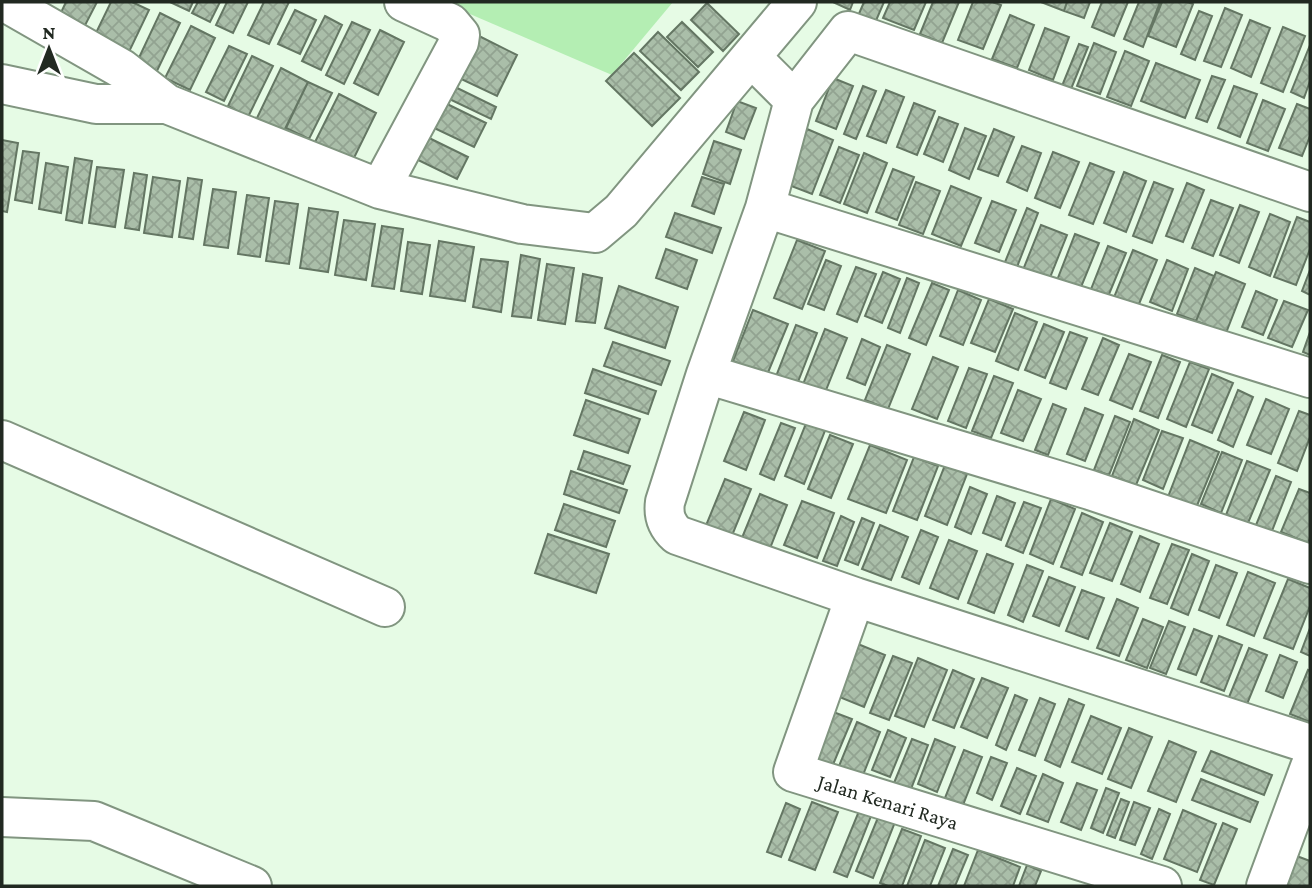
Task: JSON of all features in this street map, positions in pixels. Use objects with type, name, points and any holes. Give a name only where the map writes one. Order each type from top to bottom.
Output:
[{"type":"street","points":[[5,2],[122,69],[167,104],[380,190],[522,224],[595,233],[621,211],[796,3],[848,31],[1310,192]]},
{"type":"street","points":[[380,190],[460,36],[450,23],[404,2]]},
{"type":"street","points":[[848,31],[794,100],[765,208],[664,502],[663,511],[670,528],[677,535],[855,597],[1310,744]]},
{"type":"street","points":[[751,57],[794,100]]},
{"type":"street","points":[[2,84],[96,104],[167,104]]},
{"type":"street","points":[[765,208],[1310,378]]},
{"type":"street","points":[[706,374],[1090,490],[1310,564]]},
{"type":"street","points":[[2,440],[386,607]]},
{"type":"street","name":"Jalan Kenari Raya","points":[[855,597],[793,772],[1162,886]]},
{"type":"street","points":[[1266,886],[1310,767]]},
{"type":"street","points":[[2,817],[94,821],[252,886]]},
{"type":"green space","points":[[442,2],[673,2],[612,75]]},
{"type":"building","points":[[66,2],[97,2],[80,35],[56,23]]},
{"type":"building","points":[[111,2],[132,2],[149,10],[127,56],[93,39]]},
{"type":"building","points":[[170,2],[193,2],[189,11]]},
{"type":"building","points":[[198,2],[220,2],[210,22],[192,13]]},
{"type":"building","points":[[227,2],[248,2],[233,33],[216,25]]},
{"type":"building","points":[[264,2],[289,2],[269,44],[248,35]]},
{"type":"building","points":[[833,2],[853,2],[850,10]]},
{"type":"building","points":[[864,2],[884,2],[875,23],[858,16]]},
{"type":"building","points":[[890,2],[926,2],[914,30],[883,18]]},
{"type":"building","points":[[933,2],[959,2],[942,43],[920,34]]},
{"type":"building","points":[[973,2],[1001,5],[983,49],[958,40]]},
{"type":"building","points":[[1041,2],[1067,2],[1064,11]]},
{"type":"building","points":[[1067,2],[1090,2],[1084,18],[1064,11]]},
{"type":"building","points":[[1102,2],[1128,2],[1114,36],[1092,27]]},
{"type":"building","points":[[1139,2],[1160,2],[1143,47],[1124,39]]},
{"type":"building","points":[[1162,2],[1193,4],[1176,47],[1148,36]]},
{"type":"building","points":[[707,3],[739,34],[723,51],[691,20]]},
{"type":"building","points":[[1225,8],[1242,15],[1221,67],[1204,61]]},
{"type":"building","points":[[295,10],[316,20],[300,54],[278,44]]},
{"type":"building","points":[[1199,11],[1212,16],[1195,60],[1181,54]]},
{"type":"building","points":[[160,13],[180,23],[156,73],[136,64]]},
{"type":"building","points":[[1010,15],[1034,25],[1017,68],[992,59]]},
{"type":"building","points":[[325,16],[342,25],[321,70],[302,61]]},
{"type":"building","points":[[1250,20],[1270,28],[1251,77],[1231,68]]},
{"type":"building","points":[[352,22],[370,30],[344,84],[326,75]]},
{"type":"building","points":[[682,22],[713,52],[698,67],[667,37]]},
{"type":"building","points":[[191,26],[215,38],[190,90],[165,78]]},
{"type":"building","points":[[1283,27],[1305,36],[1283,92],[1261,83]]},
{"type":"building","points":[[1045,28],[1069,37],[1053,80],[1029,70]]},
{"type":"building","points":[[380,30],[404,42],[378,95],[354,83]]},
{"type":"building","points":[[658,32],[699,72],[681,90],[640,51]]},
{"type":"building","points":[[477,35],[517,55],[497,96],[457,77]]},
{"type":"building","points":[[1094,43],[1116,52],[1100,94],[1077,86]]},
{"type":"building","points":[[1079,44],[1088,47],[1071,89],[1062,86]]},
{"type":"building","points":[[1310,45],[1310,81],[1304,98],[1291,92]]},
{"type":"building","points":[[229,46],[247,54],[224,101],[206,92]]},
{"type":"building","points":[[1125,51],[1149,61],[1131,106],[1107,97]]},
{"type":"building","points":[[634,53],[680,98],[652,126],[606,81]]},
{"type":"building","points":[[252,56],[273,66],[248,117],[228,106]]},
{"type":"building","points":[[1156,63],[1200,80],[1185,118],[1141,101]]},
{"type":"building","points":[[281,68],[308,82],[283,133],[256,120]]},
{"type":"building","points":[[1212,76],[1225,80],[1207,122],[1196,118]]},
{"type":"building","points":[[833,78],[853,86],[836,129],[816,121]]},
{"type":"building","points":[[308,82],[332,93],[309,139],[286,128]]},
{"type":"building","points":[[449,84],[496,107],[491,119],[443,96]]},
{"type":"building","points":[[863,86],[876,91],[856,139],[844,134]]},
{"type":"building","points":[[1234,86],[1257,94],[1240,137],[1218,128]]},
{"type":"building","points":[[886,90],[904,97],[886,143],[867,136]]},
{"type":"building","points":[[339,94],[376,113],[351,164],[313,146]]},
{"type":"building","points":[[1263,100],[1285,109],[1268,151],[1247,143]]},
{"type":"building","points":[[737,101],[756,108],[744,139],[726,132]]},
{"type":"building","points":[[443,102],[486,123],[474,147],[430,126]]},
{"type":"building","points":[[914,103],[935,111],[917,155],[897,147]]},
{"type":"building","points":[[1297,104],[1310,109],[1310,136],[1302,156],[1279,148]]},
{"type":"building","points":[[939,117],[958,124],[943,162],[924,154]]},
{"type":"building","points":[[965,128],[986,136],[969,179],[949,170]]},
{"type":"building","points":[[807,129],[833,140],[812,194],[786,184]]},
{"type":"building","points":[[994,129],[1014,137],[998,176],[978,169]]},
{"type":"building","points":[[425,136],[468,157],[457,179],[414,158]]},
{"type":"building","points":[[2,140],[18,143],[7,212],[2,211]]},
{"type":"building","points":[[714,141],[741,150],[730,184],[703,174]]},
{"type":"building","points":[[1022,146],[1041,153],[1027,191],[1007,182]]},
{"type":"building","points":[[839,147],[859,155],[840,203],[820,195]]},
{"type":"building","points":[[23,151],[39,153],[32,203],[15,200]]},
{"type":"building","points":[[1053,152],[1079,162],[1060,208],[1035,198]]},
{"type":"building","points":[[864,153],[887,163],[867,213],[844,204]]},
{"type":"building","points":[[75,158],[92,161],[82,223],[66,220]]},
{"type":"building","points":[[46,163],[68,167],[61,213],[39,209]]},
{"type":"building","points":[[1090,163],[1114,172],[1093,224],[1069,215]]},
{"type":"building","points":[[97,167],[124,170],[115,227],[89,223]]},
{"type":"building","points":[[893,169],[914,177],[897,220],[876,212]]},
{"type":"building","points":[[1124,172],[1146,181],[1126,232],[1104,223]]},
{"type":"building","points":[[134,173],[147,175],[139,230],[125,228]]},
{"type":"building","points":[[153,177],[180,181],[172,237],[144,233]]},
{"type":"building","points":[[702,177],[724,184],[714,214],[692,206]]},
{"type":"building","points":[[188,178],[202,180],[193,239],[179,237]]},
{"type":"building","points":[[916,182],[940,191],[923,234],[899,225]]},
{"type":"building","points":[[1154,182],[1173,189],[1152,243],[1133,236]]},
{"type":"building","points":[[1187,183],[1204,190],[1183,242],[1166,236]]},
{"type":"building","points":[[951,186],[981,198],[961,246],[932,234]]},
{"type":"building","points":[[213,189],[236,192],[228,248],[204,245]]},
{"type":"building","points":[[247,195],[269,198],[260,257],[238,254]]},
{"type":"building","points":[[1211,200],[1233,208],[1213,256],[1192,248]]},
{"type":"building","points":[[275,201],[298,204],[289,264],[266,261]]},
{"type":"building","points":[[992,201],[1016,210],[999,252],[975,243]]},
{"type":"building","points":[[1240,205],[1259,212],[1239,263],[1220,255]]},
{"type":"building","points":[[309,208],[338,212],[328,272],[300,268]]},
{"type":"building","points":[[1027,208],[1038,213],[1015,272],[1003,267]]},
{"type":"building","points":[[675,213],[721,228],[712,253],[666,237]]},
{"type":"building","points":[[1270,214],[1290,222],[1270,276],[1249,267]]},
{"type":"building","points":[[1297,217],[1310,222],[1310,249],[1296,285],[1274,277]]},
{"type":"building","points":[[344,220],[375,224],[366,280],[335,275]]},
{"type":"building","points":[[1041,225],[1067,235],[1049,280],[1023,270]]},
{"type":"building","points":[[382,226],[403,229],[394,289],[372,286]]},
{"type":"building","points":[[1075,234],[1099,243],[1079,292],[1056,283]]},
{"type":"building","points":[[797,240],[825,251],[802,309],[774,298]]},
{"type":"building","points":[[439,241],[474,247],[465,301],[430,296]]},
{"type":"building","points":[[408,242],[430,245],[422,294],[401,291]]},
{"type":"building","points":[[1108,246],[1126,253],[1105,304],[1088,297]]},
{"type":"building","points":[[666,249],[697,260],[687,289],[656,278]]},
{"type":"building","points":[[1133,250],[1157,260],[1137,309],[1113,300]]},
{"type":"building","points":[[521,255],[540,259],[531,318],[512,316]]},
{"type":"building","points":[[481,259],[508,262],[501,312],[473,307]]},
{"type":"building","points":[[826,260],[841,266],[824,310],[808,304]]},
{"type":"building","points":[[1167,260],[1188,269],[1172,311],[1150,302]]},
{"type":"building","points":[[547,264],[574,268],[565,324],[538,320]]},
{"type":"building","points":[[856,267],[876,274],[857,322],[837,314]]},
{"type":"building","points":[[1195,268],[1214,276],[1196,321],[1177,314]]},
{"type":"building","points":[[1310,270],[1310,295],[1302,291]]},
{"type":"building","points":[[883,272],[900,279],[882,323],[865,316]]},
{"type":"building","points":[[1216,272],[1245,284],[1226,333],[1196,321]]},
{"type":"building","points":[[583,274],[602,278],[595,323],[576,321]]},
{"type":"building","points":[[907,278],[919,283],[900,333],[888,328]]},
{"type":"building","points":[[932,283],[949,290],[926,345],[909,338]]},
{"type":"building","points":[[619,286],[678,307],[665,348],[605,328]]},
{"type":"building","points":[[958,290],[981,300],[963,345],[940,336]]},
{"type":"building","points":[[1256,291],[1277,300],[1263,335],[1242,327]]},
{"type":"building","points":[[989,299],[1013,309],[995,352],[971,343]]},
{"type":"building","points":[[1284,301],[1308,310],[1292,347],[1268,338]]},
{"type":"building","points":[[753,310],[788,324],[767,375],[733,361]]},
{"type":"building","points":[[1015,313],[1037,322],[1018,370],[996,361]]},
{"type":"building","points":[[1044,324],[1064,332],[1045,378],[1025,370]]},
{"type":"building","points":[[796,325],[817,333],[796,387],[775,379]]},
{"type":"building","points":[[825,329],[847,338],[824,395],[802,387]]},
{"type":"building","points":[[1070,332],[1087,338],[1066,389],[1050,383]]},
{"type":"building","points":[[1310,332],[1310,355],[1303,352]]},
{"type":"building","points":[[1103,338],[1119,345],[1098,395],[1082,389]]},
{"type":"building","points":[[862,339],[880,347],[865,385],[847,378]]},
{"type":"building","points":[[613,342],[670,361],[661,385],[604,366]]},
{"type":"building","points":[[887,345],[910,354],[888,409],[865,400]]},
{"type":"building","points":[[1129,354],[1151,362],[1132,409],[1110,400]]},
{"type":"building","points":[[1162,355],[1180,362],[1158,418],[1140,411]]},
{"type":"building","points":[[933,357],[958,367],[937,419],[912,409]]},
{"type":"building","points":[[1190,362],[1209,369],[1186,427],[1167,419]]},
{"type":"building","points":[[969,368],[987,374],[966,428],[948,421]]},
{"type":"building","points":[[593,369],[656,391],[648,414],[585,393]]},
{"type":"building","points":[[1212,374],[1233,383],[1212,433],[1192,425]]},
{"type":"building","points":[[994,376],[1013,383],[991,438],[972,431]]},
{"type":"building","points":[[1018,390],[1041,399],[1023,441],[1001,433]]},
{"type":"building","points":[[1238,390],[1253,397],[1233,447],[1218,440]]},
{"type":"building","points":[[1266,399],[1289,409],[1271,454],[1247,445]]},
{"type":"building","points":[[586,400],[640,419],[628,453],[574,435]]},
{"type":"building","points":[[1053,404],[1066,409],[1048,455],[1035,450]]},
{"type":"building","points":[[1085,408],[1103,415],[1085,461],[1067,454]]},
{"type":"building","points":[[1299,411],[1310,415],[1310,437],[1297,471],[1278,463]]},
{"type":"building","points":[[744,412],[765,420],[746,470],[724,461]]},
{"type":"building","points":[[1115,416],[1130,422],[1109,475],[1094,470]]},
{"type":"building","points":[[1134,419],[1159,430],[1136,485],[1112,476]]},
{"type":"building","points":[[807,421],[826,428],[804,484],[785,476]]},
{"type":"building","points":[[781,423],[795,428],[774,480],[760,474]]},
{"type":"building","points":[[1162,431],[1183,438],[1163,489],[1143,480]]},
{"type":"building","points":[[830,435],[853,444],[831,498],[808,489]]},
{"type":"building","points":[[1190,440],[1219,452],[1196,508],[1168,497]]},
{"type":"building","points":[[870,445],[907,460],[886,513],[848,499]]},
{"type":"building","points":[[584,451],[630,466],[623,484],[578,469]]},
{"type":"building","points":[[1222,452],[1242,460],[1221,513],[1201,504]]},
{"type":"building","points":[[914,457],[938,466],[917,520],[893,511]]},
{"type":"building","points":[[1247,461],[1270,470],[1248,523],[1226,515]]},
{"type":"building","points":[[945,465],[967,474],[947,525],[925,516]]},
{"type":"building","points":[[571,471],[627,490],[619,513],[564,494]]},
{"type":"building","points":[[1276,476],[1291,482],[1270,536],[1254,530]]},
{"type":"building","points":[[725,479],[751,489],[731,538],[705,528]]},
{"type":"building","points":[[970,487],[987,494],[971,534],[955,527]]},
{"type":"building","points":[[1299,489],[1310,493],[1308,543],[1281,532]]},
{"type":"building","points":[[760,494],[787,505],[767,556],[739,545]]},
{"type":"building","points":[[997,496],[1015,503],[1001,540],[983,533]]},
{"type":"building","points":[[1051,499],[1075,509],[1053,564],[1030,554]]},
{"type":"building","points":[[802,501],[834,513],[817,558],[784,545]]},
{"type":"building","points":[[1024,502],[1041,508],[1023,553],[1006,546]]},
{"type":"building","points":[[564,504],[615,521],[606,547],[555,530]]},
{"type":"building","points":[[1082,513],[1103,522],[1082,575],[1061,567]]},
{"type":"building","points":[[841,516],[854,522],[837,566],[823,561]]},
{"type":"building","points":[[862,518],[874,523],[858,565],[845,560]]},
{"type":"building","points":[[1110,523],[1132,532],[1112,581],[1090,573]]},
{"type":"building","points":[[880,525],[908,537],[891,580],[862,569]]},
{"type":"building","points":[[921,530],[938,537],[919,584],[902,577]]},
{"type":"building","points":[[548,534],[609,554],[596,593],[535,573]]},
{"type":"building","points":[[1140,536],[1159,544],[1140,592],[1121,584]]},
{"type":"building","points":[[949,540],[977,551],[958,599],[930,588]]},
{"type":"building","points":[[1172,544],[1189,550],[1167,604],[1150,598]]},
{"type":"building","points":[[987,554],[1013,564],[994,613],[968,603]]},
{"type":"building","points":[[1192,554],[1209,561],[1188,615],[1171,608]]},
{"type":"building","points":[[1027,565],[1043,571],[1023,622],[1008,615]]},
{"type":"building","points":[[1216,565],[1237,573],[1219,618],[1199,610]]},
{"type":"building","points":[[1248,572],[1275,583],[1254,636],[1227,625]]},
{"type":"building","points":[[1049,577],[1075,587],[1059,626],[1033,616]]},
{"type":"building","points":[[1288,579],[1310,588],[1310,606],[1293,649],[1264,638]]},
{"type":"building","points":[[1082,590],[1104,598],[1088,639],[1066,631]]},
{"type":"building","points":[[1117,599],[1138,608],[1119,656],[1097,648]]},
{"type":"building","points":[[1143,619],[1163,627],[1147,668],[1126,660]]},
{"type":"building","points":[[1169,621],[1185,627],[1166,674],[1150,668]]},
{"type":"building","points":[[1310,628],[1310,656],[1301,652]]},
{"type":"building","points":[[1194,629],[1212,636],[1196,675],[1178,669]]},
{"type":"building","points":[[1219,636],[1242,645],[1224,691],[1201,682]]},
{"type":"building","points":[[853,642],[885,655],[864,707],[832,694]]},
{"type":"building","points":[[1249,648],[1267,655],[1245,709],[1227,702]]},
{"type":"building","points":[[1280,655],[1297,662],[1283,698],[1266,691]]},
{"type":"building","points":[[893,656],[912,663],[889,720],[870,713]]},
{"type":"building","points":[[918,658],[947,670],[924,727],[895,716]]},
{"type":"building","points":[[953,670],[974,679],[954,728],[933,720]]},
{"type":"building","points":[[1308,670],[1310,671],[1310,722],[1290,714]]},
{"type":"building","points":[[982,678],[1008,688],[987,738],[961,727]]},
{"type":"building","points":[[1015,695],[1027,700],[1006,750],[996,745]]},
{"type":"building","points":[[1040,698],[1055,704],[1035,756],[1019,750]]},
{"type":"building","points":[[1069,699],[1084,705],[1060,767],[1045,760]]},
{"type":"building","points":[[828,710],[852,719],[832,767],[809,758]]},
{"type":"building","points":[[1091,716],[1121,728],[1102,774],[1072,762]]},
{"type":"building","points":[[857,722],[880,732],[861,780],[837,771]]},
{"type":"building","points":[[1129,728],[1152,737],[1131,788],[1108,779]]},
{"type":"building","points":[[888,730],[906,738],[890,777],[872,770]]},
{"type":"building","points":[[912,739],[928,745],[911,789],[894,783]]},
{"type":"building","points":[[935,739],[955,747],[937,792],[918,784]]},
{"type":"building","points":[[1169,741],[1196,752],[1176,802],[1148,791]]},
{"type":"building","points":[[964,750],[982,757],[963,805],[945,798]]},
{"type":"building","points":[[1211,751],[1272,775],[1264,795],[1202,771]]},
{"type":"building","points":[[991,757],[1007,763],[992,800],[977,793]]},
{"type":"building","points":[[1017,768],[1036,776],[1020,814],[1001,806]]},
{"type":"building","points":[[1043,774],[1063,783],[1048,822],[1027,814]]},
{"type":"building","points":[[1201,779],[1258,802],[1250,822],[1192,800]]},
{"type":"building","points":[[1077,783],[1097,790],[1081,830],[1061,822]]},
{"type":"building","points":[[1106,788],[1119,793],[1103,833],[1091,828]]},
{"type":"building","points":[[1121,799],[1129,802],[1115,838],[1107,835]]},
{"type":"building","points":[[812,802],[838,812],[815,870],[789,860]]},
{"type":"building","points":[[1134,802],[1150,808],[1135,845],[1120,840]]},
{"type":"building","points":[[786,803],[800,809],[781,857],[767,852]]},
{"type":"building","points":[[1159,809],[1170,814],[1152,859],[1141,854]]},
{"type":"building","points":[[1183,810],[1216,824],[1197,872],[1164,859]]},
{"type":"building","points":[[859,811],[871,816],[847,877],[834,872]]},
{"type":"building","points":[[879,815],[895,822],[873,878],[856,871]]},
{"type":"building","points":[[1223,823],[1237,829],[1214,885],[1200,880]]},
{"type":"building","points":[[902,829],[921,836],[902,886],[888,886],[880,883]]},
{"type":"building","points":[[925,840],[945,848],[930,886],[907,886]]},
{"type":"building","points":[[953,849],[968,855],[955,886],[938,886]]},
{"type":"building","points":[[978,850],[1020,867],[1013,886],[964,886]]},
{"type":"building","points":[[1294,855],[1310,861],[1310,886],[1282,886]]},
{"type":"building","points":[[1027,865],[1041,871],[1035,886],[1019,886]]}]
